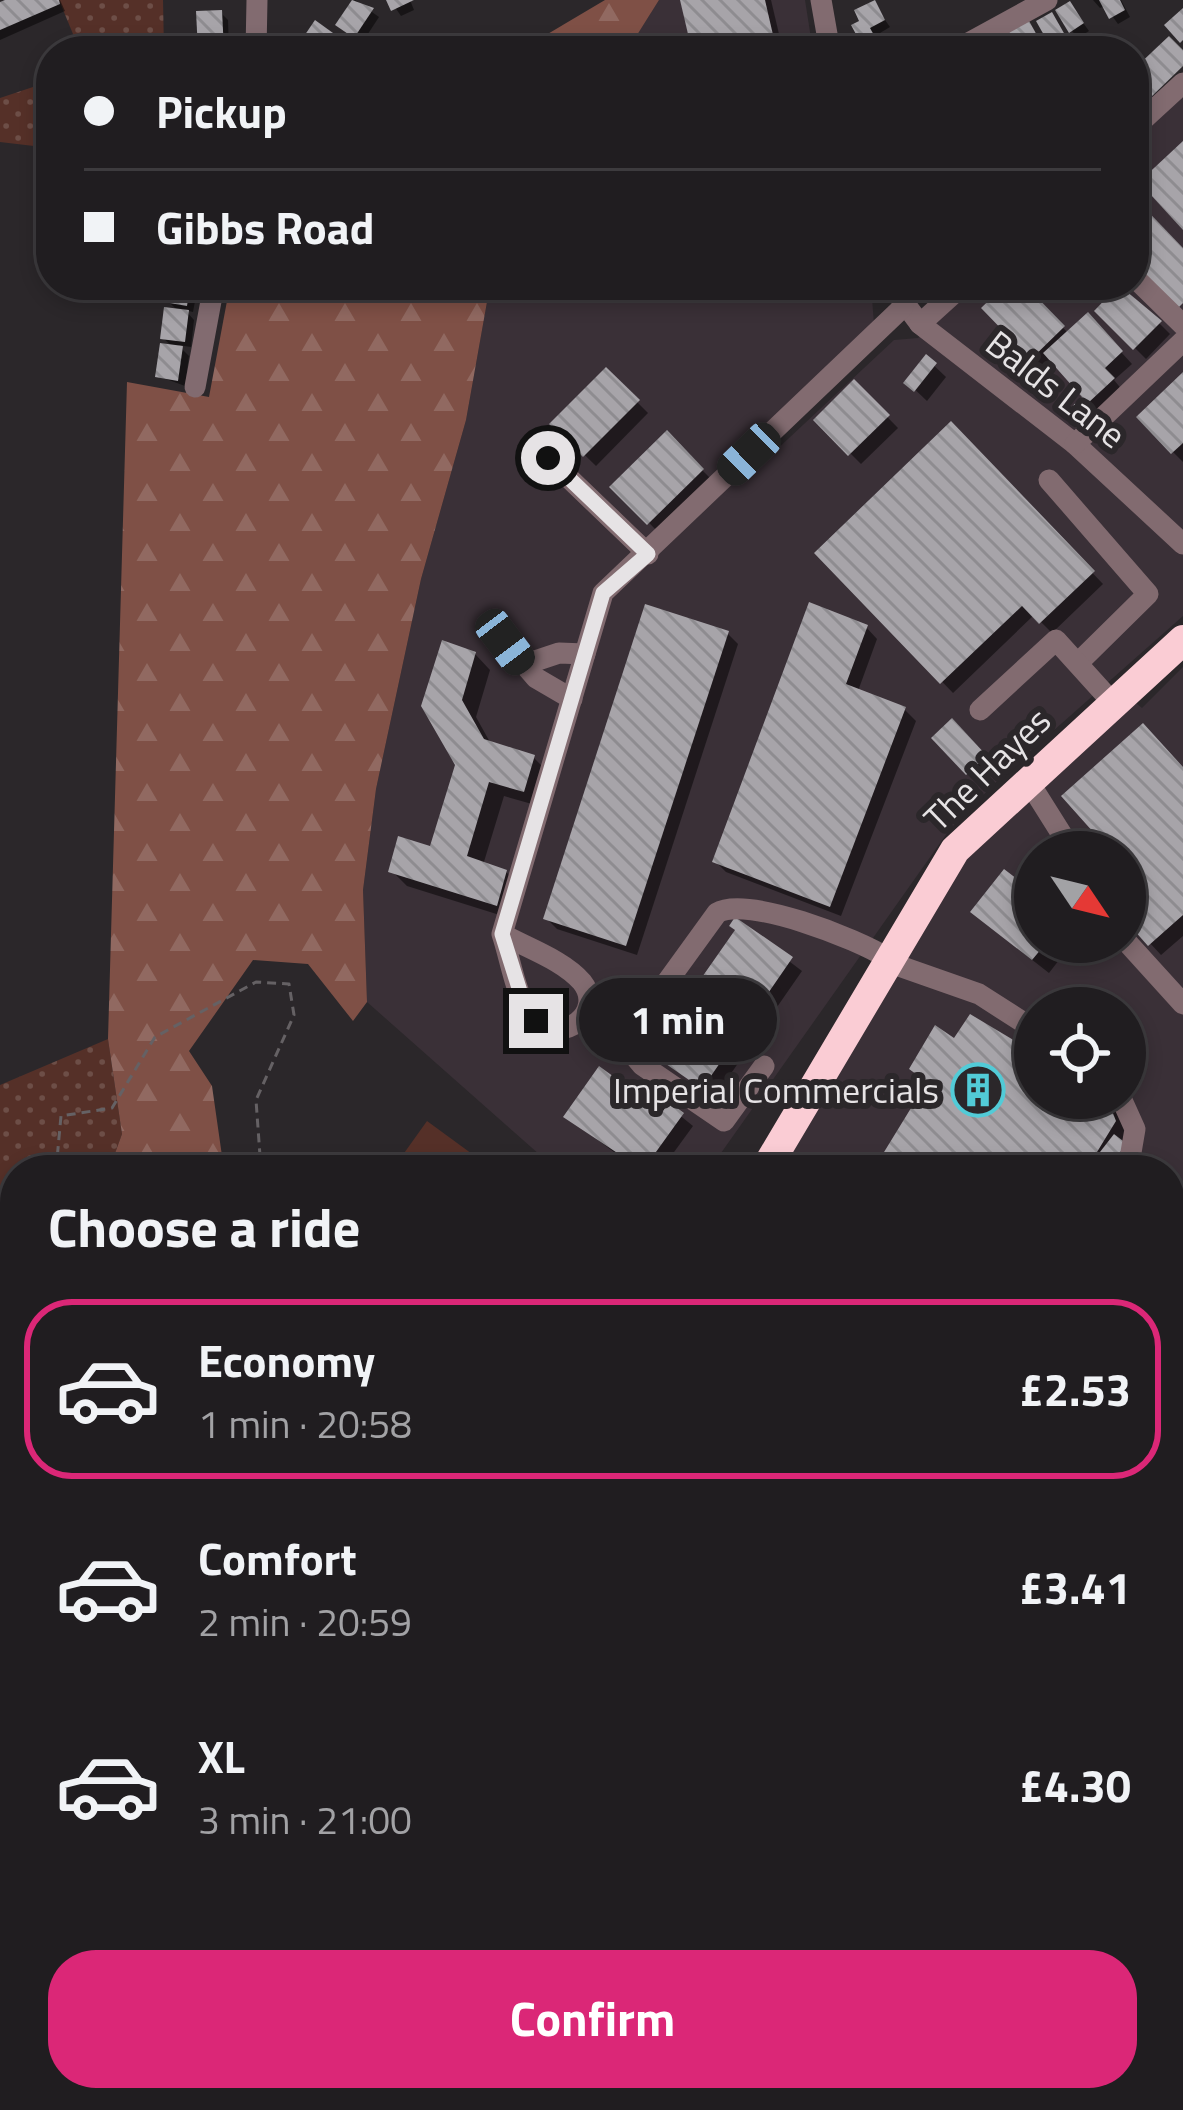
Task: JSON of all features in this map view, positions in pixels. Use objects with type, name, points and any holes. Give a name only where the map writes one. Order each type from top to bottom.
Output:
[{"type":"highway","name":"The Hayes","points":[[774,1155],[886,959],[955,850],[1183,640]]},
{"type":"street","points":[[256,36],[257,0]]},
{"type":"street","points":[[821,0],[827,36]]},
{"type":"street","points":[[981,36],[1046,0]]},
{"type":"street","points":[[1149,114],[1183,83]]},
{"type":"street","points":[[1149,292],[1183,325]]},
{"type":"street","points":[[195,387],[211,300]]},
{"type":"street","name":"Balds Lane","points":[[899,300],[920,324],[1076,444],[1160,516],[1183,544]]},
{"type":"street","points":[[920,324],[946,300]]},
{"type":"street","points":[[502,934],[583,984],[589,1000],[584,1018],[568,1029],[551,1030],[536,1021],[524,1004],[502,934],[603,593],[903,307]]},
{"type":"street","points":[[1076,444],[1183,341]]},
{"type":"street","points":[[548,458],[648,554]]},
{"type":"street","points":[[1049,480],[1148,594],[1079,662]]},
{"type":"street","points":[[980,710],[1056,640],[1113,703]]},
{"type":"street","points":[[505,642],[523,665],[572,699]]},
{"type":"street","points":[[523,665],[559,653],[585,654]]},
{"type":"street","points":[[1027,779],[1060,831]]},
{"type":"street","points":[[764,1066],[724,1121],[642,1065],[627,1047],[630,1033],[717,913],[737,908],[852,937],[886,959],[980,994],[1014,1016]]},
{"type":"street","points":[[1146,963],[1183,1004]]},
{"type":"street","points":[[1130,1119],[1135,1129],[1131,1155]]},
{"type":"path","points":[[57,1155],[61,1116],[112,1108],[155,1037],[256,982],[289,984],[294,1015],[256,1100],[261,1155]]},
{"type":"shaded area","points":[[59,0],[163,0],[164,36],[74,36]]},
{"type":"shaded area","points":[[659,0],[805,0],[811,36],[636,36]]},
{"type":"shaded area","points":[[36,86],[36,146],[0,142],[0,98]]},
{"type":"shaded area","points":[[1183,93],[1183,616],[1001,777],[950,829],[720,1155],[540,1155],[367,1002],[363,890],[376,789],[421,579],[466,420],[487,300],[872,300],[874,324],[740,451],[757,468],[894,340],[918,338],[958,300],[1149,300],[1149,123]]},
{"type":"shaded area","points":[[1183,667],[1183,1155],[789,1155],[957,870],[1007,812],[1136,703],[1142,708]]},
{"type":"shaded area","points":[[108,1039],[122,1134],[114,1155],[0,1155],[0,1085]]},
{"type":"shaded area","points":[[427,1121],[473,1155],[403,1155]]},
{"type":"green space","points":[[605,0],[659,0],[636,36],[544,36]]},
{"type":"green space","points":[[227,300],[487,300],[466,420],[421,579],[376,789],[363,890],[367,1002],[353,1021],[308,964],[253,960],[189,1051],[212,1086],[222,1155],[114,1155],[122,1134],[108,1039],[127,382],[209,397]]},
{"type":"building","points":[[59,0],[60,4],[0,30],[0,2]]},
{"type":"building","points":[[352,0],[374,8],[355,36],[335,25]]},
{"type":"building","points":[[386,0],[414,0],[391,11]]},
{"type":"building","points":[[680,0],[765,0],[773,36],[688,36]]},
{"type":"building","points":[[875,0],[885,20],[870,28],[874,36],[857,36],[851,25],[859,21],[854,10]]},
{"type":"building","points":[[1099,0],[1120,0],[1125,10],[1109,19]]},
{"type":"building","points":[[1070,1],[1084,23],[1069,33],[1055,10]]},
{"type":"building","points":[[1183,8],[1183,40],[1180,43],[1164,25]]},
{"type":"building","points":[[222,10],[223,36],[197,36],[196,11]]},
{"type":"building","points":[[1052,12],[1065,35],[1044,36],[1036,21]]},
{"type":"building","points":[[1028,19],[1037,36],[1011,36],[1008,30]]},
{"type":"building","points":[[315,20],[333,33],[331,36],[304,36]]},
{"type":"building","points":[[1169,36],[1183,50],[1183,66],[1150,98],[1149,97],[1149,55]]},
{"type":"building","points":[[1183,141],[1183,230],[1149,193],[1149,173]]},
{"type":"building","points":[[1149,213],[1183,248],[1183,303],[1178,308],[1149,278]]},
{"type":"building","points":[[164,300],[188,300],[187,306]]},
{"type":"building","points":[[989,300],[1040,300],[1065,326],[1024,366],[1007,347],[1013,341],[981,308]]},
{"type":"building","points":[[1105,300],[1137,300],[1162,321],[1133,350],[1094,311]]},
{"type":"building","points":[[164,307],[189,310],[185,342],[160,339]]},
{"type":"building","points":[[1088,312],[1123,351],[1105,368],[1115,378],[1088,403],[1099,415],[1080,432],[1064,414],[1082,397],[1043,353]]},
{"type":"building","points":[[160,343],[183,346],[178,381],[155,377]]},
{"type":"building","points":[[926,354],[937,363],[914,392],[903,383]]},
{"type":"building","points":[[606,367],[640,400],[583,457],[549,424]]},
{"type":"building","points":[[1183,372],[1183,443],[1171,454],[1136,417]]},
{"type":"building","points":[[854,379],[890,415],[848,456],[813,420]]},
{"type":"building","points":[[951,421],[1095,571],[1039,624],[1022,606],[940,684],[814,553]]},
{"type":"building","points":[[667,430],[704,469],[647,525],[609,487]]},
{"type":"building","points":[[809,602],[868,625],[846,684],[906,707],[830,907],[712,862]]},
{"type":"building","points":[[645,604],[729,631],[626,946],[543,919]]},
{"type":"building","points":[[442,640],[476,652],[462,700],[484,739],[535,755],[524,792],[489,782],[467,856],[507,870],[497,906],[388,872],[398,836],[430,846],[455,765],[421,706]]},
{"type":"building","points":[[952,718],[987,756],[966,775],[931,738]]},
{"type":"building","points":[[1143,723],[1183,767],[1183,915],[1148,946],[1146,831],[1092,831],[1061,796]]},
{"type":"building","points":[[1004,869],[1014,877],[1014,946],[970,912]]},
{"type":"building","points":[[735,917],[793,957],[702,1089],[643,1048],[693,976],[700,980],[735,930],[729,926]]},
{"type":"building","name":"Imperial Commercials","points":[[970,1014],[1014,1040],[1014,1119],[1115,1119],[1095,1155],[882,1155],[927,1082],[909,1069],[935,1025],[954,1038]]},
{"type":"building","points":[[599,1066],[632,1090],[639,1080],[658,1094],[652,1103],[663,1111],[669,1102],[684,1113],[654,1155],[620,1155],[563,1117]]},
{"type":"building","points":[[1114,1134],[1127,1144],[1118,1155],[1098,1155]]},
{"type":"place","name":"Imperial Commercials","points":[[978,1090]]},
{"type":"route","points":[[536,1021],[524,1004],[502,934],[603,593],[648,554],[548,458]]}]
